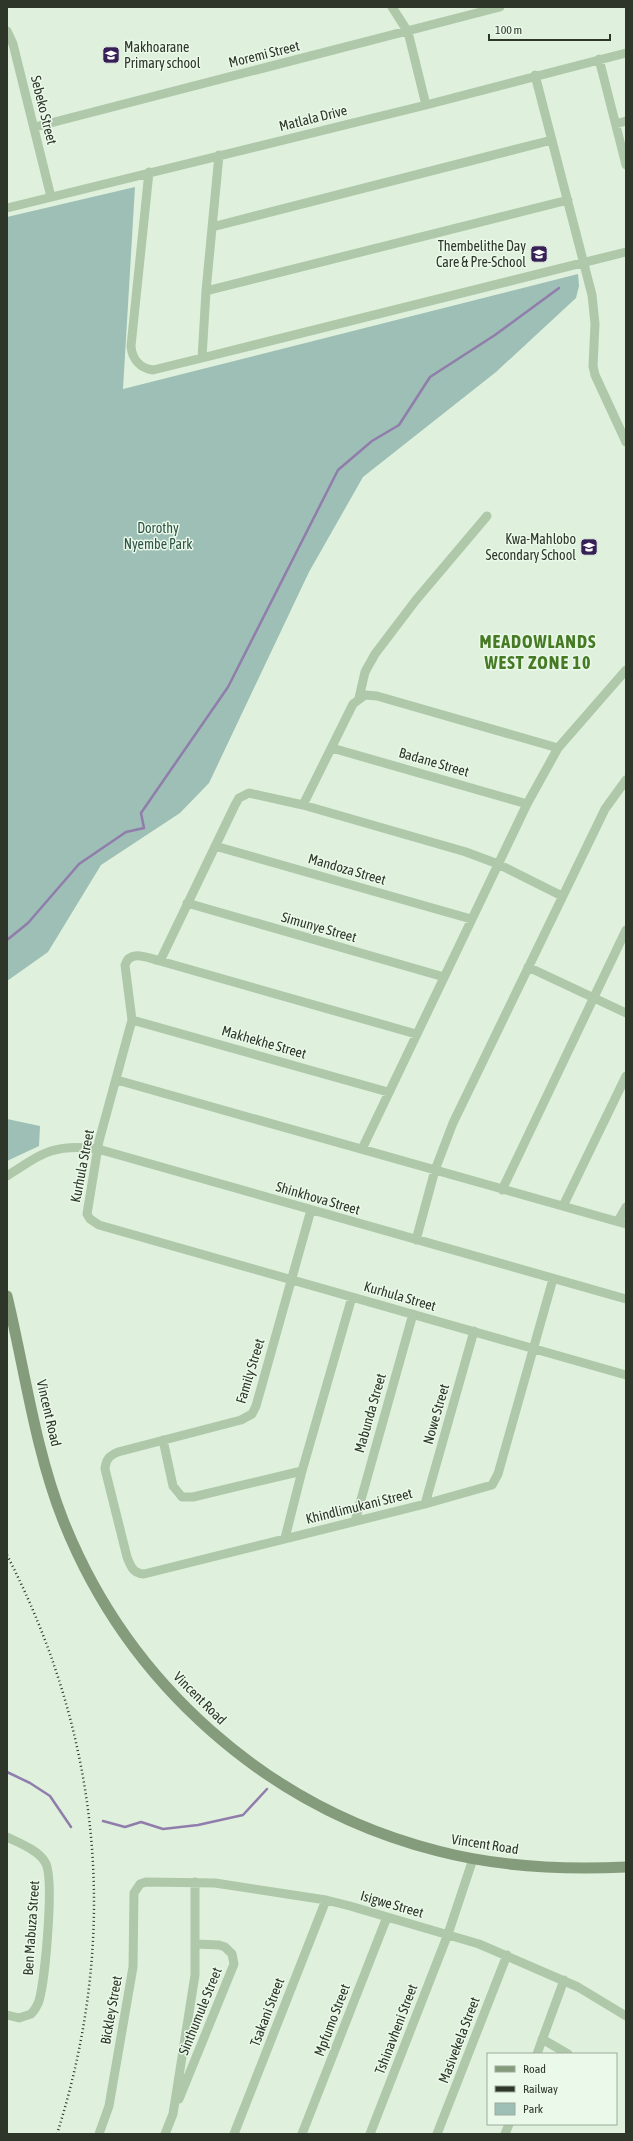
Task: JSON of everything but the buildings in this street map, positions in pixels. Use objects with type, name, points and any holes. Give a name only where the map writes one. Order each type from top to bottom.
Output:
[{"type":"main road","name":"Vincent Road","points":[[7,1296],[49,1480],[63,1519],[99,1594],[135,1649],[154,1673],[187,1708],[220,1739],[274,1779],[308,1800],[350,1821],[385,1835],[439,1852],[473,1859],[546,1868],[626,1868]]},
{"type":"main road","name":"Vincent Road","points":[[605,1868],[626,1862]]},
{"type":"street","points":[[392,7],[408,32],[426,105]]},
{"type":"street","name":"Moremi Street","points":[[34,127],[408,32],[481,9],[500,7]]},
{"type":"street","name":"Sebeko Street","points":[[7,31],[13,44],[51,197]]},
{"type":"street","name":"Matlala Drive","points":[[7,208],[426,105],[535,75],[626,53]]},
{"type":"street","points":[[599,59],[626,165]]},
{"type":"street","points":[[535,75],[568,200],[594,309],[593,366],[595,375],[626,442]]},
{"type":"street","points":[[616,124],[626,121]]},
{"type":"street","points":[[212,227],[552,140]]},
{"type":"street","points":[[202,358],[206,291],[219,155]]},
{"type":"street","points":[[149,172],[132,354],[139,364],[147,369],[153,370],[626,252]]},
{"type":"street","points":[[206,291],[568,200]]},
{"type":"street","points":[[359,698],[365,672],[376,654],[416,600],[487,516]]},
{"type":"street","points":[[362,1149],[527,804],[558,748],[626,670]]},
{"type":"street","points":[[303,805],[353,704],[359,698],[370,694],[558,748]]},
{"type":"street","name":"Badane Street","points":[[332,748],[527,804]]},
{"type":"street","points":[[416,1240],[435,1170],[453,1124],[605,809],[626,780]]},
{"type":"street","points":[[160,961],[235,805],[244,795],[254,793],[303,805],[466,852],[498,864],[562,896]]},
{"type":"street","name":"Mandoza Street","points":[[216,846],[471,919]]},
{"type":"street","name":"Simunye Street","points":[[187,903],[444,977]]},
{"type":"street","points":[[502,1190],[626,930]]},
{"type":"street","name":"Kurhula Street","points":[[416,1034],[137,955],[126,962],[132,1020],[98,1149],[87,1214],[94,1223],[626,1375]]},
{"type":"street","points":[[528,966],[626,1013]]},
{"type":"street","name":"Makhekhe Street","points":[[132,1020],[388,1092]]},
{"type":"street","points":[[563,1206],[626,1076]]},
{"type":"street","points":[[116,1080],[622,1223],[626,1207]]},
{"type":"street","name":"Shinkhova Street","points":[[7,1176],[35,1158],[54,1149],[76,1146],[98,1149],[626,1299]]},
{"type":"street","name":"Family Street","points":[[107,1461],[109,1457],[118,1452],[241,1420],[252,1414],[256,1406],[311,1210]]},
{"type":"street","name":"Khindlimukani Street","points":[[107,1461],[105,1469],[127,1558],[130,1566],[138,1573],[144,1574],[488,1487],[496,1481],[553,1279]]},
{"type":"street","points":[[285,1538],[302,1471],[352,1297]]},
{"type":"street","name":"Mabunda Street","points":[[354,1521],[413,1314]]},
{"type":"street","name":"Nowe Street","points":[[425,1504],[474,1331]]},
{"type":"street","points":[[163,1440],[174,1486],[182,1497],[193,1497],[302,1471]]},
{"type":"street","name":"Ben Mabuza Street","points":[[7,1837],[40,1855],[45,1860],[49,1871],[47,1940],[39,2000],[31,2014],[19,2018],[7,2015]]},
{"type":"street","name":"Tshinavheni Street","points":[[370,2134],[448,1934],[473,1859]]},
{"type":"street","name":"Isigwe Street","points":[[136,1889],[140,1884],[146,1882],[195,1882],[240,1886],[326,1900],[448,1934],[507,1955],[564,1980],[626,2016]]},
{"type":"street","name":"Sinthumule Street","points":[[173,2114],[192,1997],[196,1944],[195,1882]]},
{"type":"street","name":"Bickley Street","points":[[99,2134],[110,2100],[133,1967],[134,1900],[136,1889]]},
{"type":"street","name":"Tsakani Street","points":[[234,2134],[326,1900]]},
{"type":"street","name":"Mpfumo Street","points":[[302,2134],[387,1917]]},
{"type":"street","name":"Sinthumule Street","points":[[165,2134],[234,1964],[232,1954],[225,1947],[196,1944]]},
{"type":"street","name":"Masivekela Street","points":[[437,2134],[507,1955]]},
{"type":"street","points":[[537,2053],[564,1980]]},
{"type":"street","points":[[542,2039],[566,2053]]},
{"type":"green space","name":"Dorothy Nyembe Park","points":[[135,187],[123,389],[578,274],[579,286],[576,298],[496,372],[363,477],[309,572],[209,783],[180,813],[101,865],[48,952],[7,981],[7,217]]},
{"type":"green space","points":[[7,1119],[40,1126],[39,1146],[7,1161]]},
{"type":"waterway","points":[[7,940],[28,923],[79,864],[126,832],[144,828],[141,813],[228,687],[338,470],[372,441],[399,425],[430,377],[495,335],[559,288]]},
{"type":"waterway","points":[[7,1772],[30,1783],[50,1796],[71,1827]]},
{"type":"waterway","points":[[103,1821],[125,1827],[141,1822],[163,1829],[198,1825],[243,1815],[267,1789]]},
{"type":"railway","points":[[7,1555],[39,1625],[64,1696],[81,1767],[91,1840],[94,1913],[89,1986],[77,2060],[57,2134]]},
{"type":"place","name":"Makhoarane Primary school","points":[[111,55]]},
{"type":"place","name":"Thembelithe Day Care & Pre-School","points":[[539,254]]},
{"type":"place","name":"Kwa-Mahlobo Secondary School","points":[[589,547]]},
{"type":"district","name":"MEADOWLANDS WEST ZONE 10","points":[[538,651]]}]
